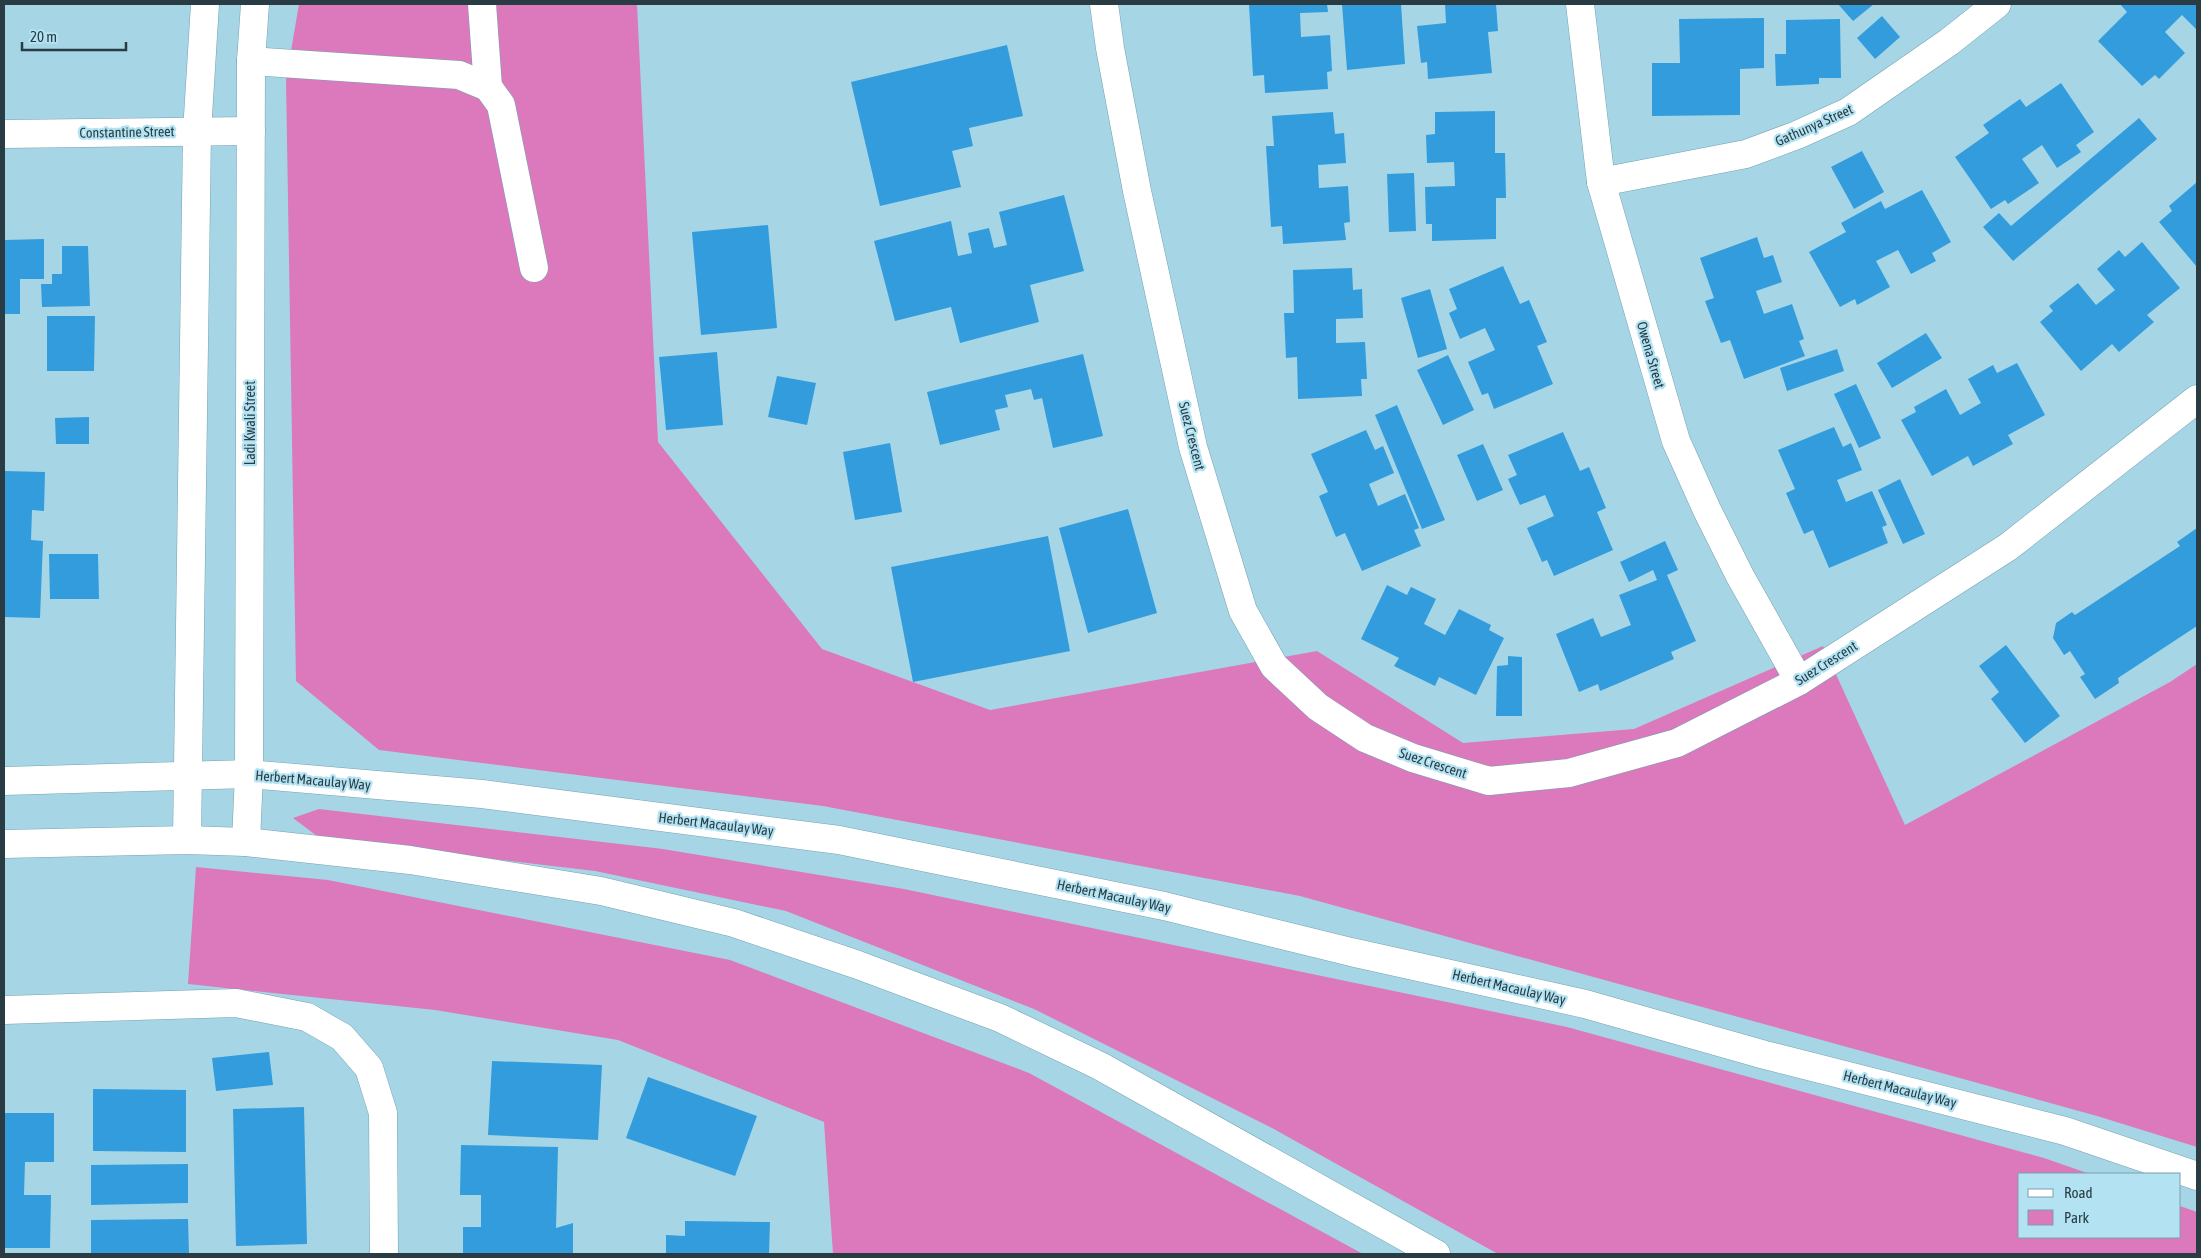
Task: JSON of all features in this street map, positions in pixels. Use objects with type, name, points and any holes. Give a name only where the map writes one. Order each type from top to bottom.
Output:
[{"type":"street","points":[[187,840],[190,775],[197,132],[204,4]]},
{"type":"street","name":"Ladi Kwali Street","points":[[246,842],[249,774],[251,62],[255,4]]},
{"type":"street","points":[[482,4],[488,87]]},
{"type":"street","name":"Suez Crescent","points":[[1104,4],[1110,48],[1137,191],[1193,446],[1243,612],[1274,666],[1318,707],[1366,738],[1413,758],[1488,781],[1569,772],[1677,743],[1798,681],[2008,547],[2197,400]]},
{"type":"street","name":"Owena Street","points":[[1580,4],[1602,182],[1676,441],[1736,568],[1798,681]]},
{"type":"street","name":"Gathunya Street","points":[[1602,182],[1746,154],[1797,136],[1848,112],[1949,42],[1997,4]]},
{"type":"street","points":[[251,62],[459,76],[488,87],[502,105],[534,268]]},
{"type":"street","name":"Constantine Street","points":[[4,134],[251,131]]},
{"type":"street","name":"Herbert Macaulay Way","points":[[4,781],[249,774],[482,794],[839,840],[1164,906],[1351,952],[1585,1004],[1765,1055],[2065,1131],[2197,1176]]},
{"type":"street","points":[[4,844],[187,840],[246,842],[410,860],[601,891],[734,923],[858,965],[1000,1018],[1100,1066],[1436,1254]]},
{"type":"street","points":[[4,1010],[236,1003],[307,1017],[342,1037],[369,1068],[383,1113],[384,1254]]},
{"type":"green space","points":[[299,4],[637,4],[658,442],[822,649],[990,710],[1317,651],[1463,743],[1634,729],[1823,646],[1905,825],[2170,682],[2197,664],[2197,1147],[2097,1116],[1300,896],[823,806],[379,750],[296,681],[286,80]]},
{"type":"green space","points":[[319,809],[663,849],[904,889],[1567,1027],[2044,1158],[2087,1173],[2018,1173],[2018,1238],[2181,1238],[2181,1206],[2197,1212],[2197,1254],[1498,1254],[1272,1128],[1034,1009],[786,911],[595,871],[321,839],[293,818]]},
{"type":"green space","points":[[196,867],[328,880],[730,960],[1029,1073],[1363,1254],[833,1254],[824,1122],[618,1040],[435,1010],[188,984]]},
{"type":"building","points":[[1249,4],[1327,4],[1328,12],[1300,13],[1301,37],[1330,35],[1332,71],[1327,72],[1328,89],[1265,93],[1264,75],[1253,76]]},
{"type":"building","points":[[1342,4],[1401,4],[1405,64],[1347,70]]},
{"type":"building","points":[[1445,4],[1496,4],[1498,31],[1488,32],[1492,73],[1428,79],[1427,62],[1421,63],[1417,26],[1446,23]]},
{"type":"building","points":[[1838,4],[1874,4],[1853,21]]},
{"type":"building","points":[[2120,4],[2197,4],[2197,30],[2182,15],[2165,32],[2185,53],[2159,79],[2155,75],[2142,86],[2098,41],[2127,12]]},
{"type":"building","points":[[1882,16],[1900,37],[1875,59],[1857,38]]},
{"type":"building","points":[[1764,18],[1764,68],[1740,69],[1740,115],[1652,116],[1652,63],[1680,63],[1679,19]]},
{"type":"building","points":[[1840,19],[1841,78],[1819,78],[1819,84],[1776,86],[1775,54],[1786,54],[1786,20]]},
{"type":"building","points":[[1007,45],[1023,116],[969,128],[973,146],[952,151],[961,187],[880,206],[851,82]]},
{"type":"building","points":[[2061,83],[2094,132],[2076,145],[2081,152],[2057,168],[2042,145],[2022,159],[2039,183],[2008,204],[2005,200],[1991,209],[1955,157],[1989,133],[1983,125],[2020,99],[2026,107]]},
{"type":"building","points":[[1495,111],[1495,153],[1505,153],[1506,198],[1496,198],[1496,239],[1432,241],[1432,224],[1426,224],[1425,187],[1455,186],[1454,162],[1427,163],[1426,135],[1435,134],[1435,112]]},
{"type":"building","points":[[1333,112],[1335,134],[1344,133],[1346,163],[1318,165],[1319,188],[1348,186],[1350,222],[1344,223],[1346,240],[1283,244],[1282,226],[1271,227],[1266,146],[1274,146],[1272,116]]},
{"type":"building","points":[[2139,118],[2157,139],[2013,261],[1983,227],[1999,213],[2011,226]]},
{"type":"building","points":[[1862,151],[1884,192],[1854,209],[1831,167]]},
{"type":"building","points":[[1414,173],[1416,231],[1389,232],[1387,174]]},
{"type":"building","points":[[2197,182],[2197,267],[2159,222],[2172,211],[2169,206]]},
{"type":"building","points":[[1922,190],[1951,242],[1932,253],[1936,261],[1911,274],[1898,250],[1876,261],[1890,287],[1857,305],[1855,299],[1840,307],[1809,252],[1846,232],[1841,223],[1881,201],[1885,209]]},
{"type":"building","points":[[1064,195],[1084,271],[1030,285],[1039,322],[960,343],[951,307],[895,321],[874,241],[951,221],[958,256],[972,253],[968,233],[989,228],[994,248],[1007,245],[999,212]]},
{"type":"building","points":[[768,225],[777,328],[701,335],[692,232]]},
{"type":"building","points":[[1757,237],[1764,258],[1773,255],[1782,282],[1756,291],[1764,314],[1792,304],[1804,339],[1799,341],[1805,356],[1744,379],[1730,340],[1721,343],[1705,301],[1714,298],[1700,258]]},
{"type":"building","points":[[44,239],[44,279],[20,279],[20,314],[4,314],[4,240]]},
{"type":"building","points":[[2142,242],[2180,288],[2147,315],[2154,322],[2119,352],[2112,344],[2081,371],[2040,322],[2053,311],[2049,306],[2078,283],[2096,305],[2115,290],[2097,269],[2119,250],[2125,257]]},
{"type":"building","points":[[62,246],[88,246],[90,306],[42,307],[41,284],[52,284],[52,274],[62,274]]},
{"type":"building","points":[[1503,266],[1520,304],[1529,300],[1547,342],[1537,346],[1553,384],[1494,409],[1488,393],[1482,395],[1468,362],[1495,350],[1485,328],[1460,339],[1449,313],[1457,309],[1449,289]]},
{"type":"building","points":[[1352,268],[1353,290],[1362,289],[1363,318],[1336,319],[1336,343],[1365,342],[1367,379],[1361,379],[1362,396],[1298,399],[1297,357],[1286,358],[1284,313],[1294,313],[1293,270]]},
{"type":"building","points":[[1430,289],[1447,349],[1418,358],[1401,298]]},
{"type":"building","points":[[47,316],[95,316],[94,371],[47,371]]},
{"type":"building","points":[[1926,333],[1942,358],[1892,388],[1877,363]]},
{"type":"building","points":[[1837,349],[1844,371],[1787,391],[1780,368]]},
{"type":"building","points":[[717,352],[723,425],[666,430],[659,357]]},
{"type":"building","points":[[1083,354],[1103,436],[1053,448],[1042,398],[1034,400],[1031,389],[1005,395],[1008,407],[995,410],[1000,430],[940,445],[927,392]]},
{"type":"building","points":[[1448,355],[1474,410],[1443,425],[1417,370]]},
{"type":"building","points":[[2017,363],[2045,415],[2008,435],[2013,444],[1973,466],[1968,456],[1932,476],[1901,420],[1916,412],[1914,407],[1946,389],[1960,415],[1981,403],[1968,379],[1993,365],[1997,373]]},
{"type":"building","points":[[777,376],[816,383],[807,425],[768,417]]},
{"type":"building","points":[[1856,384],[1881,438],[1859,448],[1834,394]]},
{"type":"building","points":[[1397,405],[1445,520],[1422,529],[1375,415]]},
{"type":"building","points":[[89,417],[89,444],[56,444],[55,418]]},
{"type":"building","points":[[1834,427],[1843,447],[1851,443],[1862,470],[1837,480],[1846,502],[1872,491],[1887,525],[1882,527],[1888,543],[1829,568],[1813,530],[1804,534],[1786,493],[1795,489],[1778,450]]},
{"type":"building","points":[[1366,430],[1375,450],[1383,446],[1394,473],[1369,484],[1378,506],[1405,494],[1419,528],[1414,530],[1421,546],[1362,571],[1345,533],[1336,537],[1319,496],[1328,492],[1311,454]]},
{"type":"building","points":[[1563,432],[1580,471],[1589,467],[1606,508],[1597,512],[1613,550],[1554,576],[1547,560],[1542,562],[1527,528],[1554,516],[1545,495],[1520,505],[1508,479],[1517,475],[1508,455]]},
{"type":"building","points":[[890,443],[902,512],[855,520],[843,452]]},
{"type":"building","points":[[1483,444],[1503,490],[1477,501],[1457,455]]},
{"type":"building","points":[[4,471],[45,472],[44,511],[32,510],[31,540],[43,541],[40,618],[4,617]]},
{"type":"building","points":[[1900,479],[1925,534],[1903,544],[1878,490]]},
{"type":"building","points":[[1128,509],[1157,613],[1088,633],[1059,528]]},
{"type":"building","points":[[2197,528],[2197,626],[2118,678],[2119,683],[2095,699],[2080,677],[2085,674],[2070,651],[2064,655],[2053,638],[2056,623],[2072,612],[2075,615],[2180,546],[2177,542]]},
{"type":"building","points":[[1048,536],[1070,651],[913,682],[891,567]]},
{"type":"building","points":[[1665,541],[1678,570],[1667,575],[1696,641],[1671,652],[1674,659],[1619,683],[1600,691],[1598,684],[1579,692],[1556,634],[1593,618],[1601,637],[1631,625],[1619,595],[1657,580],[1653,570],[1629,582],[1620,562]]},
{"type":"building","points":[[49,554],[98,554],[99,599],[50,599]]},
{"type":"building","points":[[1387,585],[1407,595],[1411,587],[1436,599],[1424,624],[1445,635],[1459,609],[1491,625],[1489,630],[1504,638],[1476,695],[1439,677],[1435,686],[1394,666],[1399,658],[1361,639]]},
{"type":"building","points":[[2006,645],[2060,716],[2025,743],[1991,699],[1999,692],[1979,666]]},
{"type":"building","points":[[1508,656],[1522,657],[1522,716],[1496,716],[1497,666],[1508,665]]},
{"type":"building","points":[[269,1052],[273,1085],[216,1091],[212,1058]]},
{"type":"building","points":[[492,1061],[602,1065],[598,1140],[488,1135]]},
{"type":"building","points":[[648,1077],[757,1116],[735,1176],[626,1138]]},
{"type":"building","points":[[93,1089],[186,1090],[186,1152],[93,1151]]},
{"type":"building","points":[[304,1107],[307,1244],[236,1246],[233,1109]]},
{"type":"building","points":[[4,1113],[54,1113],[54,1162],[25,1162],[24,1195],[51,1195],[50,1248],[4,1248]]},
{"type":"building","points":[[461,1145],[558,1147],[556,1228],[573,1223],[573,1254],[463,1254],[463,1227],[481,1227],[481,1195],[460,1195]]},
{"type":"building","points":[[188,1164],[188,1203],[91,1205],[91,1165]]},
{"type":"building","points":[[188,1219],[189,1254],[91,1254],[91,1220]]},
{"type":"building","points":[[685,1221],[770,1222],[769,1254],[666,1254],[666,1235],[685,1236]]}]
